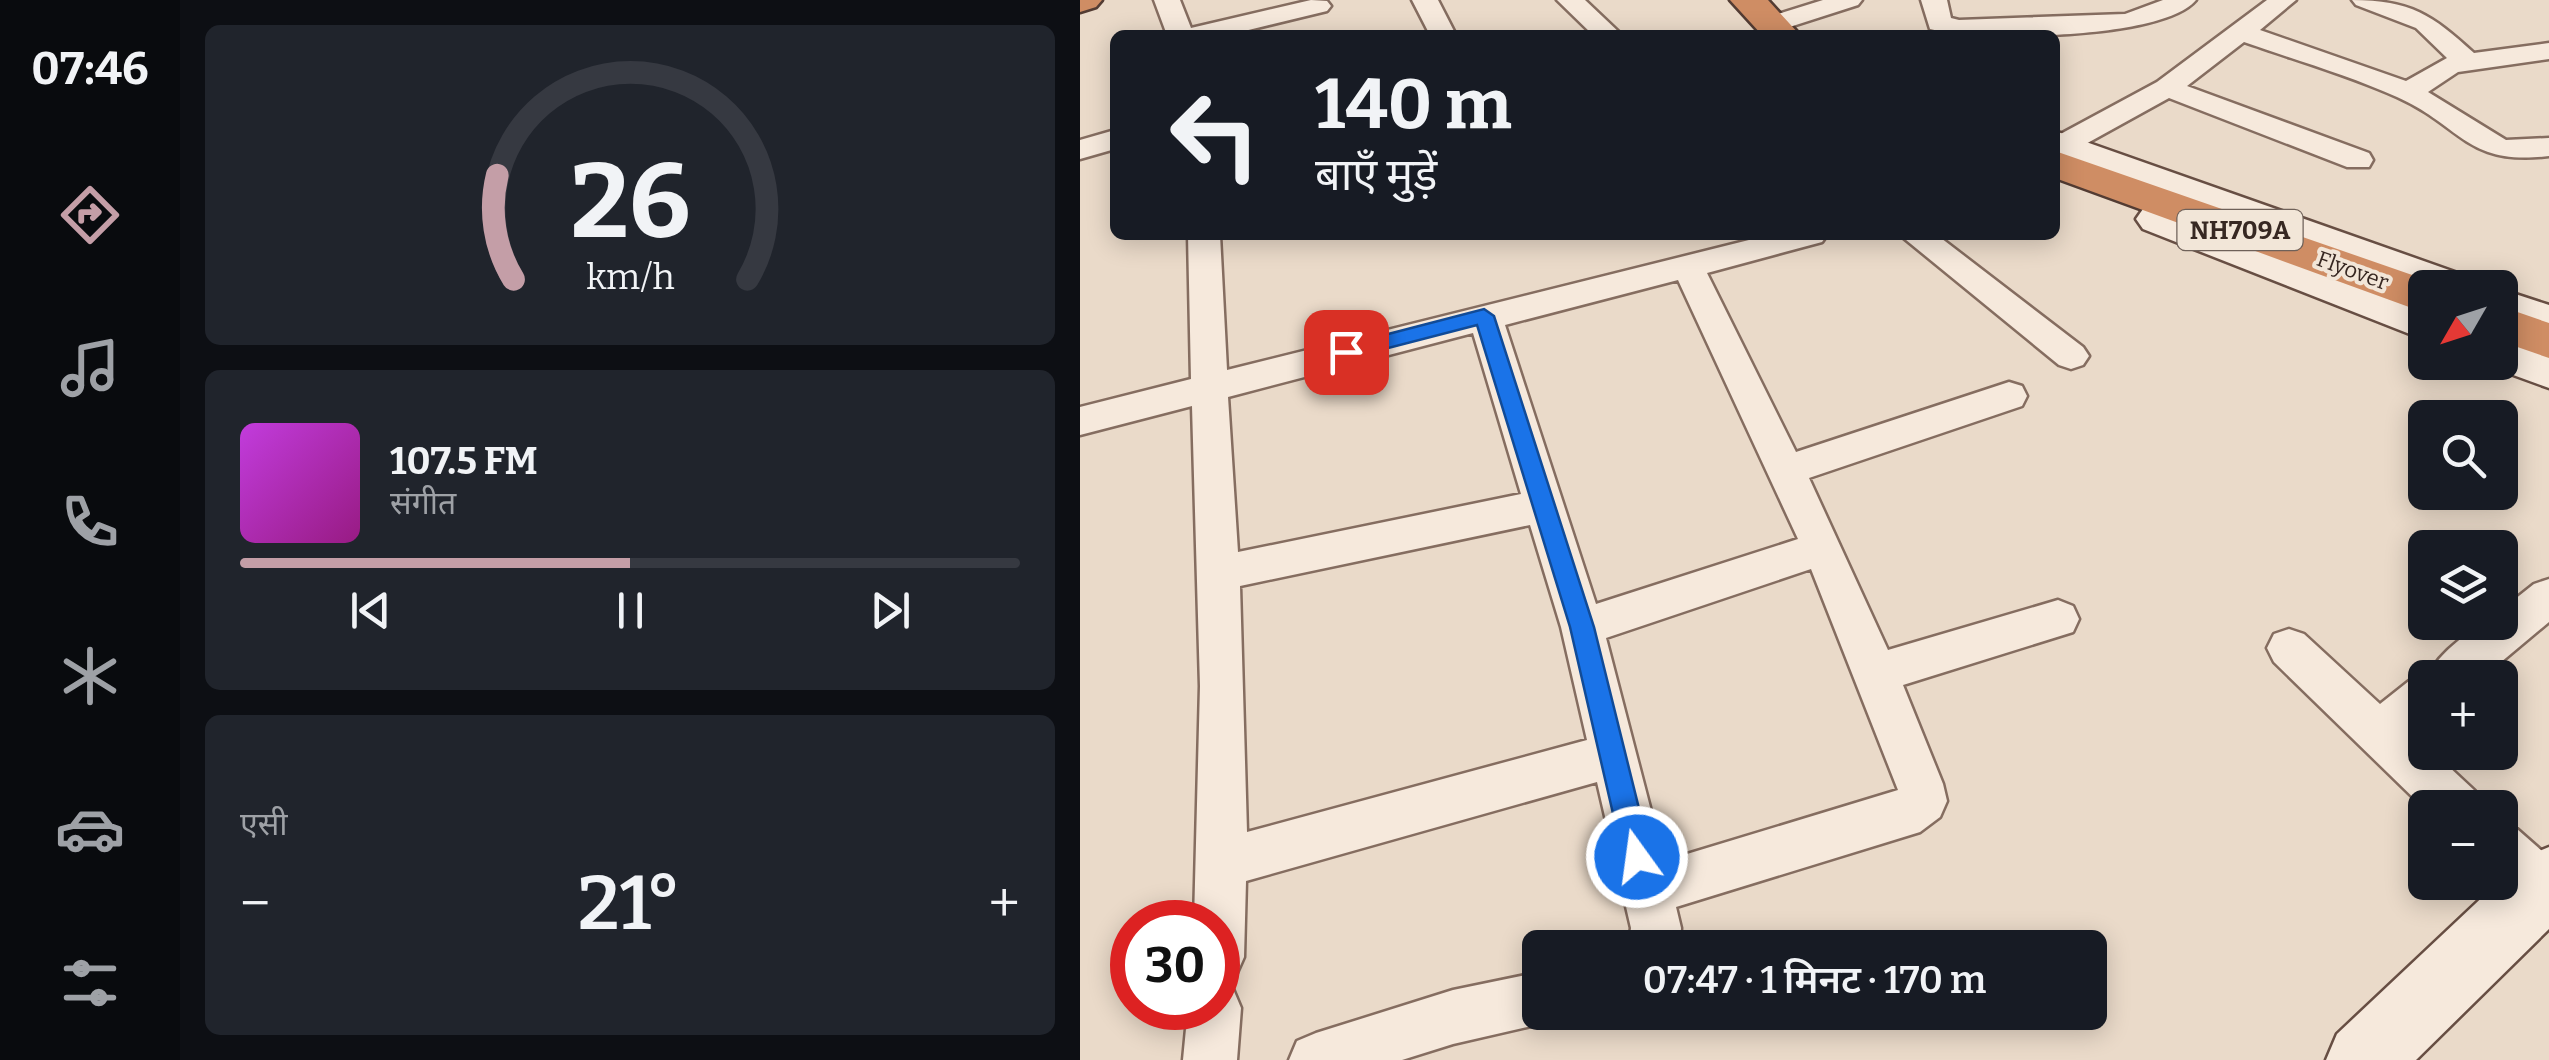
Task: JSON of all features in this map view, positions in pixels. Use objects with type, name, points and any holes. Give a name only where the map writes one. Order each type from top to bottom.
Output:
[{"type":"highway","points":[[1721,0],[1764,24]]},
{"type":"highway","name":"Flyover","points":[[2060,159],[2408,290]]},
{"type":"street","points":[[1167,0],[1178,30]]},
{"type":"street","points":[[1424,0],[1440,30]]},
{"type":"street","points":[[1570,0],[1603,30]]},
{"type":"street","points":[[1764,24],[1849,0]]},
{"type":"street","points":[[1934,0],[1936,18],[1947,26],[2092,24],[2152,16],[2184,0]]},
{"type":"street","points":[[2076,0],[2092,24]]},
{"type":"street","points":[[2060,156],[2167,88],[2284,0]]},
{"type":"street","points":[[2372,1],[2425,22],[2467,62]]},
{"type":"street","points":[[1215,30],[1318,6]]},
{"type":"street","points":[[2241,32],[2409,92],[2496,147],[2514,151],[2549,147]]},
{"type":"street","points":[[2409,92],[2438,70],[2549,51]]},
{"type":"street","points":[[2167,88],[2358,160]]},
{"type":"street","points":[[1080,150],[1110,141]]},
{"type":"street","points":[[2060,159],[2408,273]]},
{"type":"street","points":[[2060,159],[2408,316]]},
{"type":"street","points":[[1204,240],[1219,573],[1222,900]]},
{"type":"street","points":[[1080,421],[1772,240]]},
{"type":"street","points":[[1922,240],[2072,356]]},
{"type":"street","points":[[1645,891],[1915,810],[1922,802],[1920,784],[1878,673],[1788,470],[1686,265]]},
{"type":"street","points":[[1484,316],[1582,627],[1656,930]]},
{"type":"street","points":[[2518,359],[2549,370]]},
{"type":"street","points":[[1788,470],[2009,396]]},
{"type":"street","points":[[1219,573],[1543,506]]},
{"type":"street","points":[[1582,627],[1823,548]]},
{"type":"street","points":[[2470,660],[2549,597]]},
{"type":"street","points":[[1878,673],[2058,619]]},
{"type":"street","points":[[2289,648],[2439,790]]},
{"type":"street","points":[[2378,734],[2408,710]]},
{"type":"street","points":[[1224,863],[1611,756]]},
{"type":"street","points":[[2363,1060],[2531,871]]},
{"type":"street","points":[[1316,1060],[1454,1018],[1522,1002]]},
{"type":"street","points":[[1210,1060],[1212,1030]]},
{"type":"route","points":[[1346,352],[1484,316],[1582,627],[1637,857]]}]
